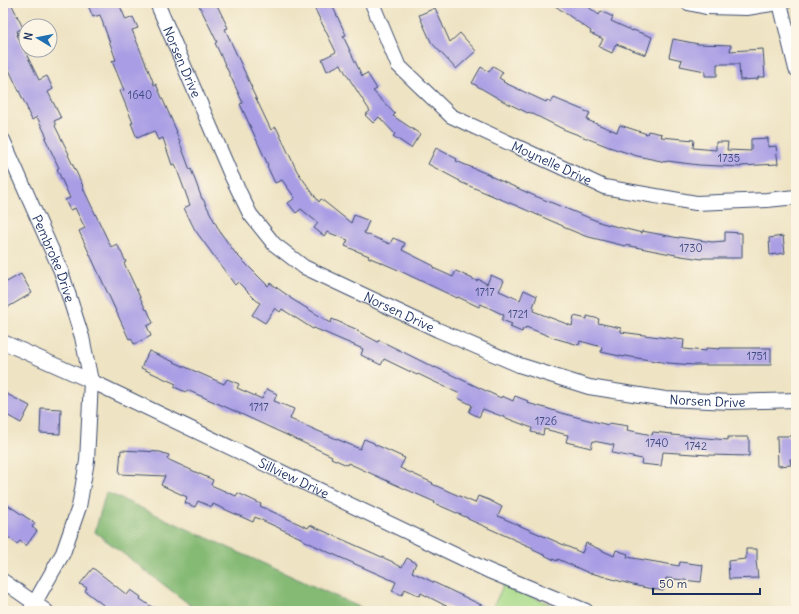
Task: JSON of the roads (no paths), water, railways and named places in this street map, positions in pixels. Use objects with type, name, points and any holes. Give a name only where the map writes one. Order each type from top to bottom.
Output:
[{"type":"street","name":"Norsen Drive","points":[[156,3],[231,175],[250,214],[274,244],[304,267],[438,330],[519,365],[589,387],[665,399],[732,402],[796,400]]},
{"type":"street","name":"Moynelle Drive","points":[[372,3],[398,65],[451,116],[583,177],[604,186],[696,203],[767,200],[796,197]]},
{"type":"street","points":[[688,3],[706,7],[747,8],[779,3],[796,69]]},
{"type":"street","name":"Pembroke Drive","points":[[3,140],[61,271],[82,337],[91,381],[87,461],[79,507],[63,553],[37,609]]},
{"type":"street","name":"Sillview Drive","points":[[3,342],[91,381],[489,571],[586,611]]},
{"type":"street","points":[[3,581],[37,609]]}]
